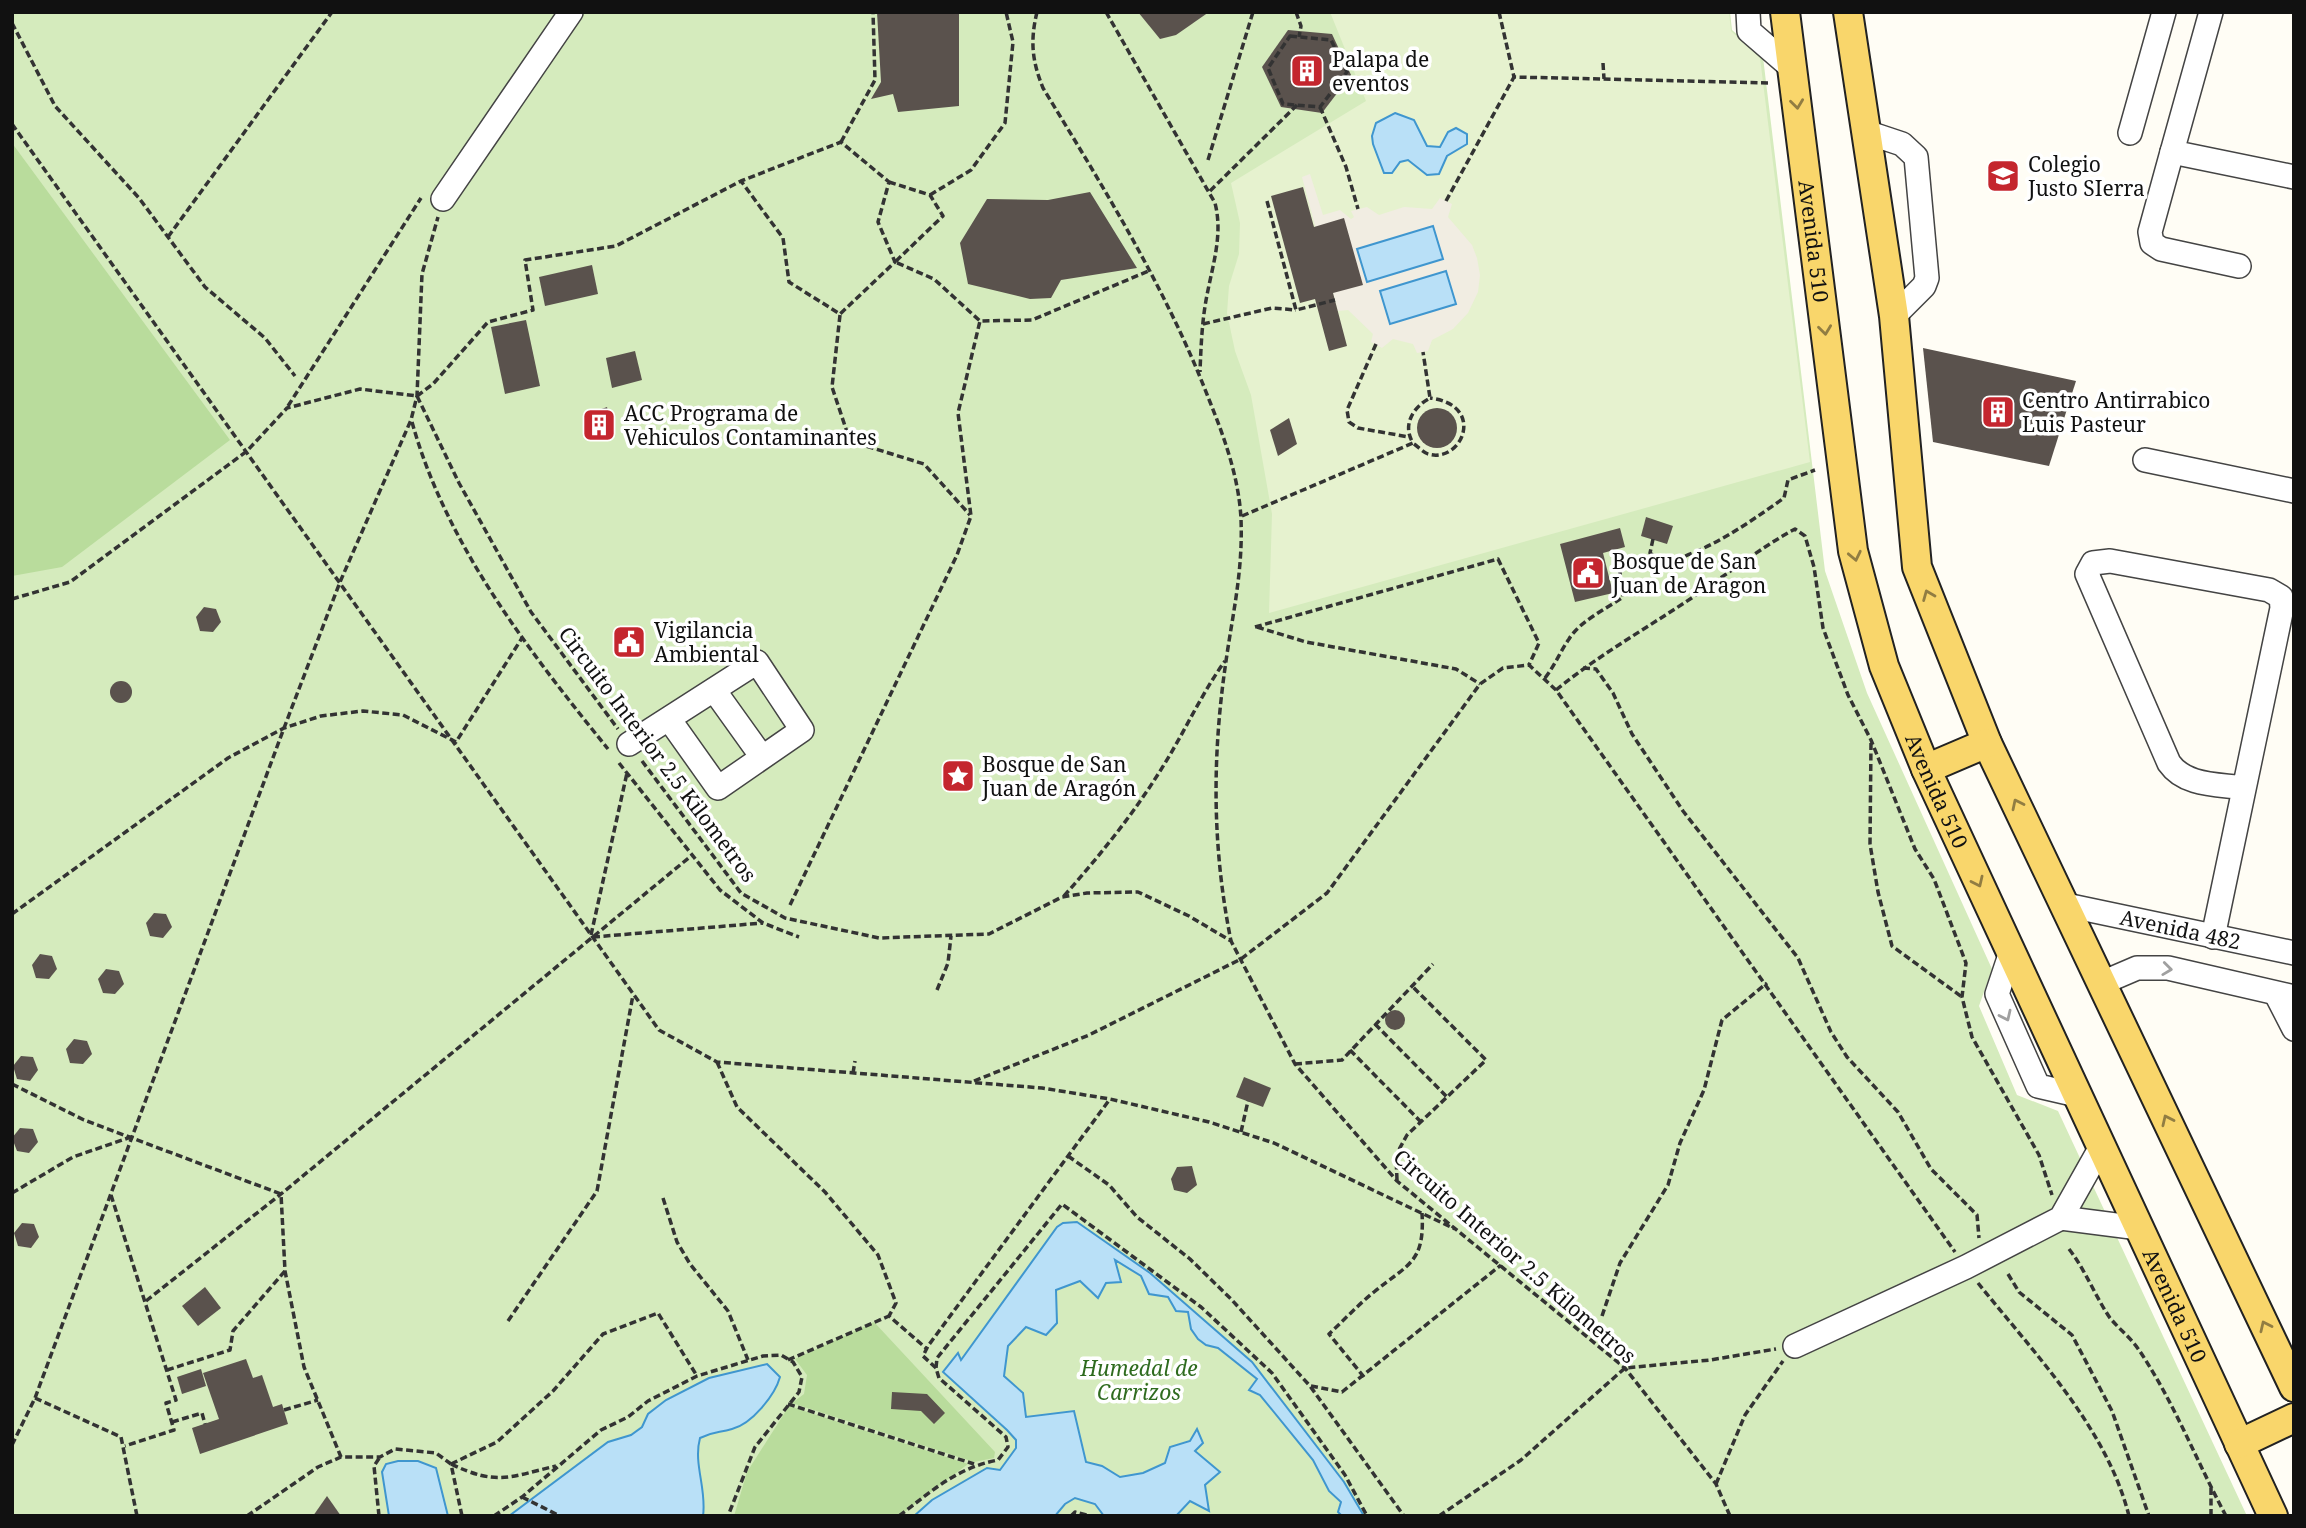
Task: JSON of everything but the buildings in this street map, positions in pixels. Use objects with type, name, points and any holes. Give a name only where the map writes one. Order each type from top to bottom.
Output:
[{"type":"main road","name":"Avenida 510","points":[[1785,12],[1781,76],[1853,551],[1884,666],[1926,769],[2273,1516]]},
{"type":"main road","points":[[1848,12],[1894,316],[1917,567],[1987,743],[2294,1388]]},
{"type":"main road","points":[[1926,769],[1987,743]]},
{"type":"main road","points":[[2239,1444],[2294,1418]]},
{"type":"street","points":[[435,194],[571,12]]},
{"type":"street","points":[[1748,12],[1749,31],[1781,76]]},
{"type":"street","points":[[2130,133],[2164,12]]},
{"type":"street","points":[[2211,12],[2150,232],[2152,243],[2161,249],[2239,266]]},
{"type":"street","points":[[1867,132],[1902,144],[1916,157],[1927,278],[1924,286],[1894,316]]},
{"type":"street","points":[[2172,152],[2294,177]]},
{"type":"street","points":[[2145,460],[2294,491]]},
{"type":"street","points":[[2213,936],[2282,608],[2281,597],[2269,590],[2110,561],[2093,563],[2087,574],[2177,775],[2191,780],[2244,788]]},
{"type":"street","points":[[629,744],[757,662],[802,730],[719,788],[669,719]]},
{"type":"street","points":[[714,690],[762,757]]},
{"type":"street","name":"Avenida 482","points":[[2066,905],[2294,953]]},
{"type":"street","name":"Avenida 482","points":[[2102,983],[2137,968],[2168,968],[2285,995]]},
{"type":"street","points":[[2285,995],[2294,1029]]},
{"type":"street","points":[[1795,1346],[1966,1267],[2057,1210],[2101,1147]]},
{"type":"street","points":[[2057,1210],[2138,1228]]},
{"type":"path","points":[[168,237],[332,12]]},
{"type":"path","points":[[287,408],[360,390],[417,396],[433,384],[488,322],[533,310],[525,260],[616,246],[741,181],[841,142],[875,80],[873,12]]},
{"type":"path","points":[[930,195],[971,170],[1005,123],[1013,42],[1006,12]]},
{"type":"path","points":[[1037,12],[1031,36],[1032,62],[1043,88],[1151,270],[1199,374],[1229,451],[1241,517],[1236,614],[1226,660],[1213,791],[1220,889],[1231,942]]},
{"type":"path","points":[[1106,12],[1210,191],[1220,219],[1203,324],[1199,374]]},
{"type":"path","points":[[1208,160],[1253,12]]},
{"type":"path","points":[[1296,12],[1301,26],[1300,37]]},
{"type":"path","points":[[1446,201],[1514,76],[1499,12]]},
{"type":"path","points":[[12,23],[55,106],[139,198],[205,287],[265,338],[295,376]]},
{"type":"path","points":[[1290,36],[1331,40],[1347,72],[1320,107],[1283,104],[1268,68],[1290,36]]},
{"type":"path","points":[[1604,64],[1604,79]]},
{"type":"path","points":[[1514,76],[1604,79],[1781,76]]},
{"type":"path","points":[[1210,191],[1297,105]]},
{"type":"path","points":[[1320,107],[1346,167],[1358,209]]},
{"type":"path","points":[[12,124],[456,742],[659,1030],[717,1062],[972,1082],[1110,1099],[1274,1143],[1462,1232]]},
{"type":"path","points":[[841,142],[889,182],[930,195],[943,216],[840,314],[832,387],[850,441],[924,464],[971,516]]},
{"type":"path","points":[[741,181],[783,238],[789,282],[840,314]]},
{"type":"path","points":[[889,182],[878,222],[895,262],[934,279],[979,321],[1032,320],[1151,270]]},
{"type":"path","points":[[12,1445],[35,1398],[340,582],[411,420],[417,396],[422,274],[435,194]]},
{"type":"path","points":[[12,599],[70,582],[247,451],[287,408],[435,194]]},
{"type":"path","points":[[1267,201],[1296,310]]},
{"type":"path","points":[[1203,324],[1272,308],[1296,310],[1335,300]]},
{"type":"path","points":[[790,905],[957,555],[971,516],[958,413],[979,321]]},
{"type":"path","points":[[1376,344],[1347,410],[1349,422],[1358,428],[1409,437]]},
{"type":"path","points":[[1423,352],[1430,398]]},
{"type":"path","name":"Circuito Interior 2.5 Kilometros","points":[[417,396],[459,483],[531,612],[741,893],[785,918],[879,938],[989,934],[1062,897],[1087,893],[1138,892],[1189,916],[1231,942],[1295,1064],[1397,1181],[1625,1368],[1716,1484],[1730,1516]]},
{"type":"path","points":[[1430,398],[1448,400],[1460,411],[1464,428],[1458,444],[1444,453],[1427,454],[1409,437],[1410,419],[1418,405],[1430,398]]},
{"type":"path","points":[[411,420],[425,468],[456,528],[522,638],[720,890],[763,923],[799,937]]},
{"type":"path","points":[[1241,517],[1413,443]]},
{"type":"path","points":[[1619,565],[1644,569],[1709,548],[1784,498],[1788,480],[1815,470]]},
{"type":"path","points":[[1556,690],[1583,668],[1695,595],[1768,543],[1795,529],[1805,536],[1814,567],[1823,628],[1848,695],[1871,740],[1915,849],[1934,879],[1966,963],[1962,997],[1972,1037],[2039,1155],[2057,1210]]},
{"type":"path","points":[[1653,539],[1650,553],[1662,562]]},
{"type":"path","points":[[1545,678],[1570,637],[1583,624],[1623,597],[1619,565],[1612,550]]},
{"type":"path","points":[[1480,684],[1456,669],[1306,642],[1255,627],[1498,559],[1539,643],[1529,665]]},
{"type":"path","points":[[456,742],[522,638]]},
{"type":"path","points":[[1062,897],[1138,805],[1166,761],[1201,695],[1226,660]]},
{"type":"path","points":[[972,1082],[1089,1035],[1241,960],[1327,893],[1480,684],[1503,668],[1529,665],[1556,690],[1966,1267],[2093,1429],[2122,1489],[2129,1516]]},
{"type":"path","points":[[1583,668],[1596,669],[1613,694],[1632,734],[1683,811],[1798,958],[1831,1032],[1847,1057],[1898,1112],[1931,1169],[1977,1215],[1979,1238]]},
{"type":"path","points":[[12,914],[229,758],[284,728],[321,716],[363,711],[404,715],[456,742]]},
{"type":"path","points":[[1871,740],[1870,844],[1878,892],[1892,946],[1962,997]]},
{"type":"path","points":[[591,937],[627,773]]},
{"type":"path","points":[[146,1301],[281,1194],[691,856]]},
{"type":"path","points":[[591,937],[763,923]]},
{"type":"path","points":[[937,990],[948,963],[951,936]]},
{"type":"path","points":[[1295,1064],[1342,1060],[1433,964]]},
{"type":"path","points":[[1602,1316],[1620,1263],[1668,1185],[1680,1143],[1704,1090],[1722,1020],[1766,983]]},
{"type":"path","points":[[1397,1181],[1396,1155],[1408,1135],[1486,1060],[1412,986]]},
{"type":"path","points":[[508,1321],[597,1191],[633,995]]},
{"type":"path","points":[[1375,1024],[1447,1097]]},
{"type":"path","points":[[1350,1050],[1421,1122]]},
{"type":"path","points":[[853,1073],[855,1061]]},
{"type":"path","points":[[717,1062],[737,1107],[825,1192],[878,1255],[897,1303],[889,1316],[788,1360]]},
{"type":"path","points":[[12,1084],[84,1120],[281,1194]]},
{"type":"path","points":[[936,1368],[923,1356],[927,1349],[1110,1099]]},
{"type":"path","points":[[1241,1132],[1248,1101]]},
{"type":"path","points":[[12,1193],[73,1157],[133,1137]]},
{"type":"path","points":[[1068,1156],[1110,1185],[1137,1217],[1190,1259],[1310,1386],[1404,1516]]},
{"type":"path","points":[[281,1194],[285,1271],[304,1367],[341,1457]]},
{"type":"path","points":[[111,1195],[176,1400],[166,1403],[174,1430],[125,1446]]},
{"type":"path","points":[[663,1198],[677,1242],[728,1311],[748,1360]]},
{"type":"path","points":[[899,1516],[948,1479],[974,1464],[998,1460],[1009,1447],[1006,1437],[939,1378],[937,1358],[1062,1204],[1201,1307],[1272,1373],[1345,1475],[1367,1516]]},
{"type":"path","points":[[1364,1377],[1329,1335],[1375,1292],[1406,1270],[1424,1240],[1422,1213]]},
{"type":"path","points":[[2069,1249],[2087,1272],[2110,1317],[2138,1348],[2188,1434],[2226,1516]]},
{"type":"path","points":[[1310,1386],[1342,1392],[1501,1265]]},
{"type":"path","points":[[167,1370],[230,1350],[233,1331],[285,1271]]},
{"type":"path","points":[[2008,1274],[2019,1292],[2072,1335],[2112,1410],[2149,1516]]},
{"type":"path","points":[[451,1464],[497,1442],[553,1391],[603,1334],[657,1313],[697,1376]]},
{"type":"path","points":[[889,1316],[927,1349]]},
{"type":"path","points":[[1439,1516],[1521,1460],[1625,1368],[1734,1357],[1795,1346]]},
{"type":"path","points":[[1716,1484],[1745,1415],[1795,1346]]},
{"type":"path","points":[[494,1516],[522,1497],[601,1430],[628,1417],[648,1401],[697,1376],[748,1360],[781,1355],[793,1362],[802,1377],[799,1392],[755,1447],[727,1516]]},
{"type":"path","points":[[35,1398],[121,1437],[125,1446],[131,1499],[137,1516]]},
{"type":"path","points":[[284,1410],[318,1400]]},
{"type":"path","points":[[788,1404],[974,1464]]},
{"type":"path","points":[[172,1422],[202,1413],[205,1424]]},
{"type":"path","points":[[247,1516],[318,1467],[341,1457],[380,1457],[395,1449],[436,1453],[472,1474],[501,1480],[560,1465]]},
{"type":"path","points":[[379,1516],[374,1466],[380,1457]]},
{"type":"path","points":[[451,1464],[463,1516]]},
{"type":"path","points":[[2211,1486],[2211,1516]]},
{"type":"path","points":[[522,1497],[560,1516]]},
{"type":"path","points":[[1072,1516],[1075,1512],[1091,1516]]},
{"type":"green space","name":"Bosque de San Juan de Aragón","points":[[12,12],[1730,12],[1732,30],[1763,57],[1825,571],[1867,693],[1992,969],[1979,1006],[2017,1095],[2058,1111],[2247,1516],[12,1516]]},
{"type":"green space","points":[[1330,12],[1729,12],[1731,31],[1760,58],[1810,462],[1269,613],[1272,514],[1251,395],[1235,351],[1227,313],[1229,286],[1239,254],[1240,223],[1231,183],[1366,101]]},
{"type":"green space","points":[[12,143],[230,440],[62,567],[12,576]]},
{"type":"green space","points":[[874,1322],[995,1452],[994,1458],[974,1462],[792,1403],[804,1394],[807,1375],[795,1359]]},
{"type":"green space","points":[[789,1406],[968,1464],[899,1516],[734,1516],[747,1472]]},
{"type":"shaded area","points":[[1310,174],[1323,215],[1340,210],[1351,219],[1354,217],[1351,211],[1367,207],[1379,215],[1404,207],[1432,209],[1440,198],[1452,204],[1448,217],[1472,245],[1477,258],[1480,275],[1478,292],[1468,313],[1453,329],[1432,340],[1428,351],[1417,353],[1413,344],[1393,339],[1382,348],[1371,342],[1373,334],[1348,310],[1338,311],[1302,177]]},
{"type":"water","points":[[1395,113],[1414,120],[1427,146],[1440,147],[1448,132],[1456,128],[1467,134],[1467,144],[1447,156],[1439,174],[1427,175],[1408,160],[1400,162],[1392,173],[1384,173],[1372,136],[1376,123]]},
{"type":"water","points":[[1433,226],[1443,259],[1367,282],[1357,249]]},
{"type":"water","points":[[1446,271],[1456,304],[1390,324],[1380,291]]},
{"type":"water","points":[[1077,1222],[1150,1273],[1252,1362],[1344,1482],[1364,1516],[1342,1516],[1338,1512],[1341,1502],[1329,1491],[1313,1460],[1260,1395],[1249,1390],[1257,1379],[1218,1348],[1206,1345],[1198,1339],[1191,1329],[1188,1312],[1176,1311],[1168,1297],[1149,1294],[1141,1276],[1115,1260],[1121,1282],[1106,1283],[1098,1298],[1080,1281],[1056,1290],[1057,1323],[1046,1335],[1026,1327],[1008,1346],[1004,1376],[1023,1393],[1026,1417],[1074,1411],[1086,1462],[1102,1466],[1120,1477],[1143,1473],[1165,1463],[1170,1447],[1190,1441],[1197,1429],[1203,1443],[1195,1451],[1220,1472],[1205,1485],[1209,1511],[1190,1501],[1176,1516],[1104,1516],[1095,1504],[1075,1498],[1065,1504],[1055,1516],[914,1516],[932,1500],[987,1468],[1000,1470],[1016,1448],[1016,1440],[1007,1430],[943,1372],[958,1353],[961,1360],[1057,1227],[1063,1223]]},
{"type":"water","points":[[767,1364],[780,1377],[762,1408],[740,1426],[700,1438],[698,1457],[703,1516],[509,1516],[608,1442],[631,1435],[642,1427],[648,1414],[666,1400],[709,1378]]},
{"type":"water","points":[[418,1461],[436,1468],[448,1516],[389,1516],[382,1472],[386,1464]]},
{"type":"place","name":"Palapa de eventos","points":[[1307,71]]},
{"type":"place","name":"Colegio Justo SIerra","points":[[2003,176]]},
{"type":"place","name":"Centro Antirrabico Luis Pasteur","points":[[1998,412]]},
{"type":"place","name":"ACC Programa de Vehiculos Contaminantes","points":[[599,425]]},
{"type":"place","name":"Bosque de San Juan de Aragon","points":[[1588,573]]},
{"type":"place","name":"Vigilancia Ambiental","points":[[629,642]]},
{"type":"place","name":"Bosque de San Juan de Aragón","points":[[958,776]]},
{"type":"park label","name":"Humedal de Carrizos","points":[[1139,1380]]}]
